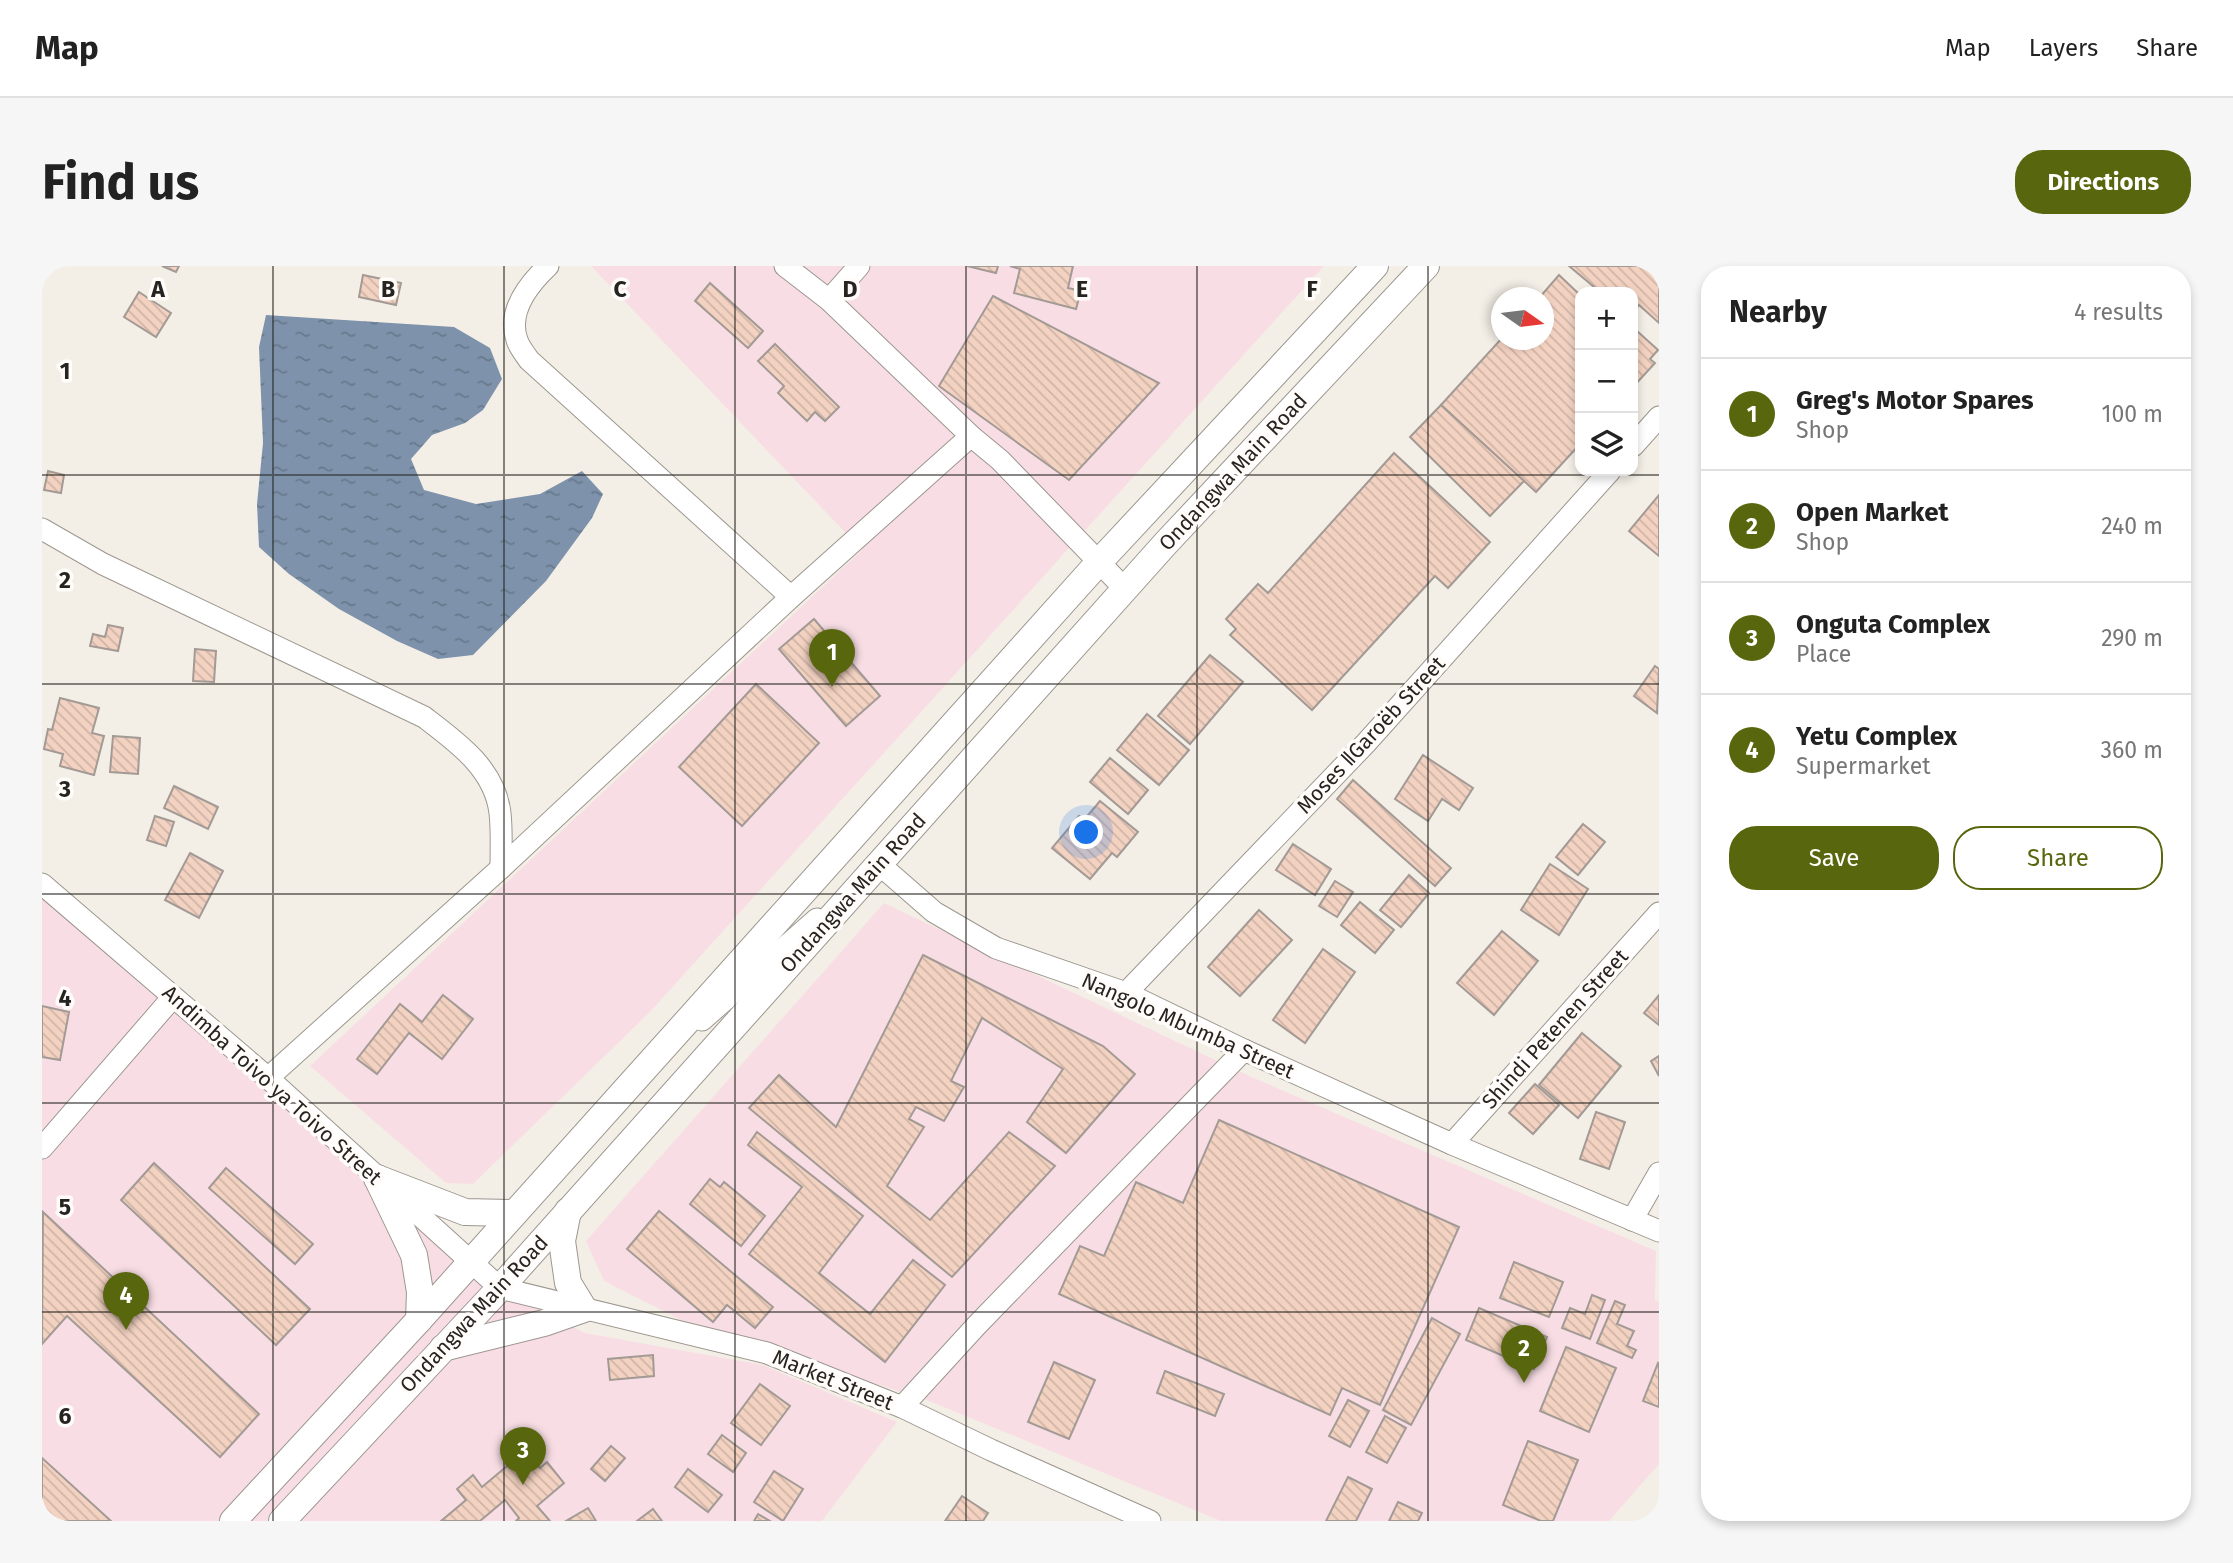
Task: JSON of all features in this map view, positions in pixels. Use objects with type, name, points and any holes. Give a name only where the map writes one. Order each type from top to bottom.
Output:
[{"type":"main road","name":"Ondangwa Main Road","points":[[233,1521],[419,1320],[1100,561],[1375,266]]},
{"type":"main road","name":"Ondangwa Main Road","points":[[282,1521],[500,1289],[1125,589],[1426,266]]},
{"type":"main road","points":[[377,1178],[465,1212],[514,1213]]},
{"type":"main road","points":[[377,1178],[414,1255],[420,1292],[419,1320]]},
{"type":"main road","points":[[443,1348],[544,1323],[584,1308],[568,1283],[562,1241],[568,1211]]},
{"type":"street","points":[[548,266],[537,276],[521,299],[514,319],[517,341],[529,360],[792,597]]},
{"type":"street","points":[[785,266],[829,300],[971,436],[1000,460],[1125,589]]},
{"type":"street","points":[[829,300],[859,266]]},
{"type":"street","points":[[1638,440],[1659,416]]},
{"type":"street","points":[[268,1078],[971,436]]},
{"type":"street","name":"Moses ǁGaroëb Street","points":[[1126,993],[1366,743],[1606,476]]},
{"type":"street","points":[[42,529],[103,564],[424,718],[471,753],[493,789],[500,811],[501,868]]},
{"type":"street","points":[[632,1082],[878,864]]},
{"type":"street","name":"Nangolo Mbumba Street","points":[[878,864],[934,912],[996,948],[1126,993],[1244,1050],[1452,1144],[1659,1231]]},
{"type":"street","name":"Andimba Toivo ya Toivo Street","points":[[42,884],[268,1078],[500,1289]]},
{"type":"street","name":"Shindi Petenen Street","points":[[1452,1144],[1659,914]]},
{"type":"street","points":[[42,1148],[173,997]]},
{"type":"street","points":[[902,1407],[977,1325],[1244,1050]]},
{"type":"street","points":[[1632,1220],[1659,1173]]},
{"type":"street","name":"Market Street","points":[[500,1289],[766,1353],[902,1407],[1150,1521]]},
{"type":"shaded area","points":[[591,266],[1324,266],[649,1013],[473,1184],[446,1183],[310,1066],[862,550]]},
{"type":"shaded area","points":[[42,884],[500,1289],[585,1333],[763,1365],[897,1422],[822,1521],[42,1521]]},
{"type":"shaded area","points":[[884,903],[1247,1075],[1656,1251],[1655,1300],[1659,1302],[1659,1464],[1609,1521],[1221,1521],[929,1401],[685,1322],[604,1281],[586,1241]]},
{"type":"water","points":[[266,315],[454,327],[490,348],[502,379],[483,410],[465,423],[432,435],[411,459],[424,490],[476,504],[540,494],[582,471],[603,494],[592,518],[546,581],[473,655],[438,659],[397,641],[339,609],[289,574],[259,547],[257,504],[263,443],[259,347]]},
{"type":"building","points":[[162,266],[179,266],[176,272]]},
{"type":"building","points":[[967,266],[998,266],[996,273]]},
{"type":"building","points":[[1010,266],[1073,266],[1068,288],[1081,291],[1076,309],[1014,293],[1020,269]]},
{"type":"building","points":[[1569,266],[1659,266],[1659,323],[1638,306],[1638,287],[1594,287]]},
{"type":"building","points":[[363,275],[401,283],[396,305],[359,297]]},
{"type":"building","points":[[1559,275],[1575,290],[1575,449],[1536,492],[1441,405],[1491,350],[1554,350],[1554,287],[1549,287]]},
{"type":"building","points":[[710,283],[763,331],[748,348],[695,301]]},
{"type":"building","points":[[139,292],[171,313],[156,337],[124,317]]},
{"type":"building","points":[[993,296],[1159,383],[1069,480],[939,386]]},
{"type":"building","points":[[1638,332],[1658,350],[1650,359],[1655,363],[1638,382]]},
{"type":"building","points":[[775,344],[839,407],[825,421],[815,412],[807,421],[778,393],[784,386],[758,361]]},
{"type":"building","points":[[1441,405],[1524,481],[1490,516],[1410,437]]},
{"type":"building","points":[[1394,453],[1490,542],[1448,588],[1435,576],[1312,710],[1230,635],[1236,629],[1226,619],[1258,584],[1268,593]]},
{"type":"building","points":[[48,471],[64,475],[61,493],[44,490]]},
{"type":"building","points":[[1659,495],[1659,556],[1629,531]]},
{"type":"building","points":[[814,619],[880,696],[846,726],[779,649]]},
{"type":"building","points":[[108,625],[123,628],[118,651],[90,646],[93,634],[105,637]]},
{"type":"building","points":[[195,649],[216,651],[214,682],[193,681]]},
{"type":"building","points":[[1210,655],[1243,682],[1190,744],[1158,716]]},
{"type":"building","points":[[1655,666],[1659,669],[1657,713],[1634,696]]},
{"type":"building","points":[[756,684],[819,743],[742,826],[679,767]]},
{"type":"building","points":[[60,698],[99,708],[92,733],[104,736],[94,775],[60,766],[63,754],[44,749],[48,729],[52,730]]},
{"type":"building","points":[[1147,714],[1189,750],[1159,785],[1117,750]]},
{"type":"building","points":[[113,736],[140,738],[138,774],[110,772]]},
{"type":"building","points":[[1423,755],[1473,788],[1459,810],[1442,799],[1428,821],[1395,799]]},
{"type":"building","points":[[1110,758],[1148,790],[1128,814],[1090,782]]},
{"type":"building","points":[[1353,780],[1451,868],[1435,886],[1337,799]]},
{"type":"building","points":[[174,786],[218,807],[208,829],[164,808]]},
{"type":"building","points":[[1100,801],[1138,832],[1117,857],[1112,853],[1090,879],[1052,848],[1079,816],[1084,820]]},
{"type":"building","points":[[155,816],[174,822],[166,846],[147,840]]},
{"type":"building","points":[[1583,824],[1605,842],[1578,875],[1556,857]]},
{"type":"building","points":[[1293,844],[1331,869],[1315,895],[1276,870]]},
{"type":"building","points":[[190,853],[223,871],[199,918],[165,900]]},
{"type":"building","points":[[1550,864],[1588,889],[1559,935],[1521,910]]},
{"type":"building","points":[[1409,875],[1429,893],[1401,927],[1380,910]]},
{"type":"building","points":[[1335,881],[1353,892],[1337,917],[1319,906]]},
{"type":"building","points":[[1360,902],[1394,930],[1375,953],[1341,925]]},
{"type":"building","points":[[1259,910],[1292,940],[1240,996],[1208,967]]},
{"type":"building","points":[[1502,931],[1538,961],[1494,1015],[1457,983]]},
{"type":"building","points":[[1323,949],[1355,972],[1305,1043],[1273,1020]]},
{"type":"building","points":[[923,955],[1103,1046],[1135,1074],[1066,1153],[1027,1122],[1063,1069],[982,1018],[951,1081],[964,1087],[944,1121],[916,1107],[909,1119],[924,1127],[887,1186],[930,1220],[1009,1132],[1055,1166],[952,1277],[749,1108],[779,1075],[836,1127]]},
{"type":"building","points":[[443,995],[473,1019],[442,1059],[409,1033],[377,1074],[357,1059],[400,1004],[422,1022]]},
{"type":"building","points":[[1659,995],[1659,1025],[1644,1013]]},
{"type":"building","points":[[42,1006],[69,1012],[60,1060],[42,1057]]},
{"type":"building","points":[[1582,1033],[1621,1066],[1578,1118],[1539,1085]]},
{"type":"building","points":[[1659,1056],[1659,1076],[1651,1061]]},
{"type":"building","points":[[1535,1084],[1559,1105],[1533,1134],[1509,1113]]},
{"type":"building","points":[[1596,1112],[1625,1122],[1609,1169],[1580,1159]]},
{"type":"building","points":[[1219,1120],[1459,1227],[1380,1405],[1342,1388],[1330,1415],[1059,1294],[1080,1246],[1104,1256],[1136,1182],[1183,1203]]},
{"type":"building","points":[[757,1132],[863,1216],[819,1273],[870,1314],[913,1260],[945,1285],[885,1362],[749,1254],[802,1187],[748,1145]]},
{"type":"building","points":[[154,1163],[310,1309],[276,1345],[121,1200]]},
{"type":"building","points":[[226,1168],[313,1244],[295,1264],[209,1188]]},
{"type":"building","points":[[710,1179],[720,1187],[724,1182],[765,1216],[741,1246],[690,1204]]},
{"type":"building","points":[[659,1211],[773,1307],[755,1328],[727,1305],[713,1322],[627,1249]]},
{"type":"building","points":[[43,1212],[259,1414],[220,1457],[67,1316],[42,1344]]},
{"type":"building","points":[[1514,1262],[1563,1282],[1549,1317],[1500,1298]]},
{"type":"building","points":[[1592,1295],[1605,1300],[1590,1339],[1562,1328],[1570,1308],[1585,1314]]},
{"type":"building","points":[[1615,1301],[1625,1305],[1617,1324],[1634,1331],[1627,1346],[1636,1350],[1632,1358],[1597,1343]]},
{"type":"building","points":[[1479,1308],[1547,1337],[1534,1369],[1466,1340]]},
{"type":"building","points":[[1432,1318],[1460,1334],[1411,1425],[1383,1410]]},
{"type":"building","points":[[1566,1347],[1616,1368],[1589,1432],[1540,1411]]},
{"type":"building","points":[[653,1355],[654,1376],[610,1380],[608,1359]]},
{"type":"building","points":[[1054,1362],[1095,1380],[1069,1439],[1028,1422]]},
{"type":"building","points":[[1659,1364],[1659,1407],[1643,1401]]},
{"type":"building","points":[[1165,1371],[1224,1394],[1215,1416],[1157,1393]]},
{"type":"building","points":[[760,1384],[790,1406],[761,1445],[731,1423]]},
{"type":"building","points":[[1348,1400],[1369,1411],[1350,1447],[1329,1436]]},
{"type":"building","points":[[1385,1416],[1406,1428],[1387,1463],[1366,1452]]},
{"type":"building","points":[[722,1435],[746,1453],[733,1472],[708,1454]]},
{"type":"building","points":[[1528,1441],[1578,1460],[1553,1521],[1541,1521],[1503,1505]]},
{"type":"building","points":[[611,1446],[625,1458],[605,1481],[591,1469]]},
{"type":"building","points":[[525,1451],[540,1468],[547,1462],[564,1483],[537,1506],[550,1521],[516,1521],[519,1518],[505,1500],[480,1521],[441,1521],[466,1500],[457,1489],[473,1475],[482,1487]]},
{"type":"building","points":[[42,1458],[111,1521],[42,1521]]},
{"type":"building","points":[[688,1469],[722,1495],[708,1512],[675,1487]]},
{"type":"building","points":[[774,1471],[803,1489],[783,1521],[754,1502]]},
{"type":"building","points":[[1348,1477],[1372,1489],[1356,1521],[1326,1521]]},
{"type":"building","points":[[962,1496],[988,1513],[983,1521],[945,1521]]},
{"type":"building","points":[[1398,1502],[1422,1513],[1418,1521],[1389,1521]]},
{"type":"building","points":[[588,1508],[596,1521],[566,1521]]},
{"type":"building","points":[[653,1509],[662,1521],[637,1521]]},
{"type":"building","points":[[758,1514],[770,1521],[754,1521]]},
{"type":"place","name":"Greg's Motor Spares","points":[[832,687]]},
{"type":"place","name":"Yetu Complex","points":[[126,1330]]},
{"type":"place","name":"Open Market","points":[[1524,1383]]},
{"type":"place","name":"Onguta Complex","points":[[523,1485]]}]
